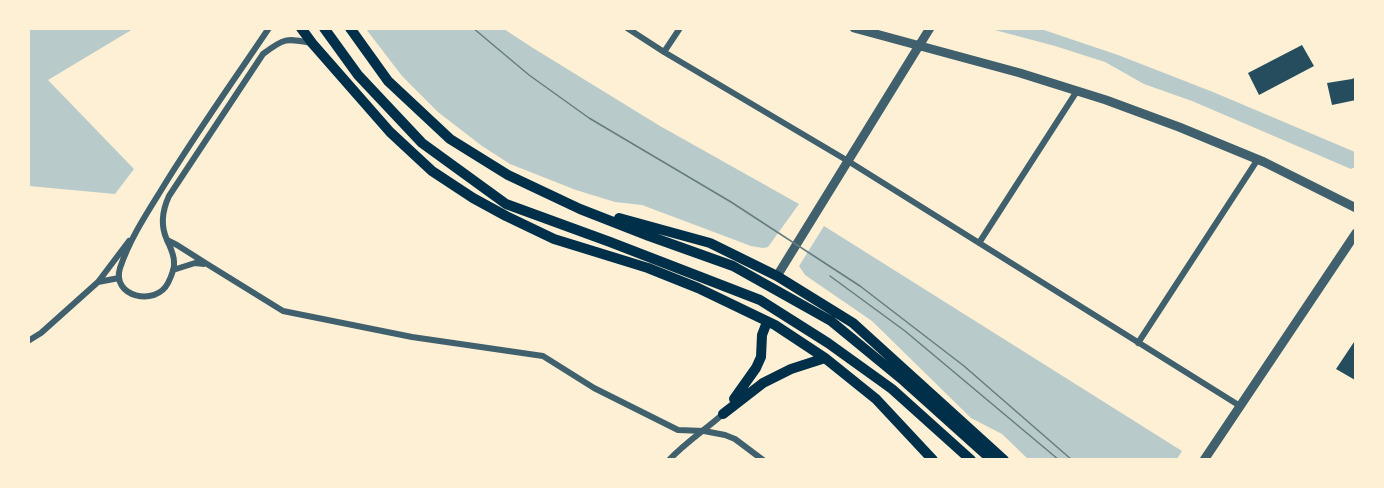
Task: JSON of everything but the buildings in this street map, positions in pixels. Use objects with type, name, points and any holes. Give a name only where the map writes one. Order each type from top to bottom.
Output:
[{"type":"main road","points":[[301,28],[390,132],[432,171],[473,198],[554,239],[648,268],[698,288],[767,322],[825,358],[876,399],[933,459]]},
{"type":"main road","points":[[324,28],[363,81],[422,142],[506,204],[760,300],[828,343],[892,389],[971,459]]},
{"type":"main road","points":[[350,28],[388,81],[450,139],[508,174],[580,209],[733,266],[831,321],[904,381],[992,459]]},
{"type":"main road","points":[[363,81],[390,132]]},
{"type":"main road","points":[[580,209],[710,243],[777,276],[853,323],[1004,459]]},
{"type":"main road","points":[[506,216],[547,219]]},
{"type":"main road","points":[[723,414],[756,368],[761,357],[762,335],[767,322]]},
{"type":"main road","points":[[723,414],[763,383],[791,369],[825,358]]},
{"type":"street","points":[[28,341],[41,333],[98,282],[135,233],[172,172],[268,28]]},
{"type":"street","points":[[627,28],[848,160],[1240,406]]},
{"type":"street","points":[[664,52],[680,28]]},
{"type":"street","points":[[854,28],[1020,73],[1179,126],[1258,159],[1356,208]]},
{"type":"street","points":[[777,276],[930,28]]},
{"type":"street","points":[[135,233],[120,270],[121,285],[130,293],[142,297],[154,296],[167,286],[174,263],[162,219],[163,207],[168,196],[263,54],[284,40],[312,43]]},
{"type":"street","points":[[979,243],[1077,91]]},
{"type":"street","points":[[1138,343],[1258,159]]},
{"type":"street","points":[[1204,459],[1356,233]]},
{"type":"street","points":[[166,239],[283,310],[412,337],[543,356],[594,388],[678,430],[704,431],[724,435],[735,439],[763,459]]},
{"type":"street","points":[[173,270],[195,263],[207,264]]},
{"type":"street","points":[[98,282],[119,278]]},
{"type":"street","points":[[669,459],[723,414]]},
{"type":"shaded area","points":[[28,29],[133,29],[48,80],[134,169],[115,194],[29,186]]},
{"type":"shaded area","points":[[366,29],[504,29],[660,126],[799,204],[768,247],[763,248],[751,246],[642,205],[615,202],[576,190],[510,164],[482,146],[438,112],[402,76]]},
{"type":"shaded area","points":[[991,29],[1041,29],[1118,55],[1355,152],[1355,167],[1351,169],[1192,101],[1144,84],[1105,62]]},
{"type":"shaded area","points":[[824,226],[1182,451],[1177,459],[1028,459],[1002,434],[971,418],[872,321],[805,275],[799,266]]},
{"type":"tram line","points":[[473,28],[529,75],[589,118],[731,202],[860,286],[964,366],[1072,460]]},
{"type":"tram line","points":[[830,276],[905,331],[1059,460]]}]
